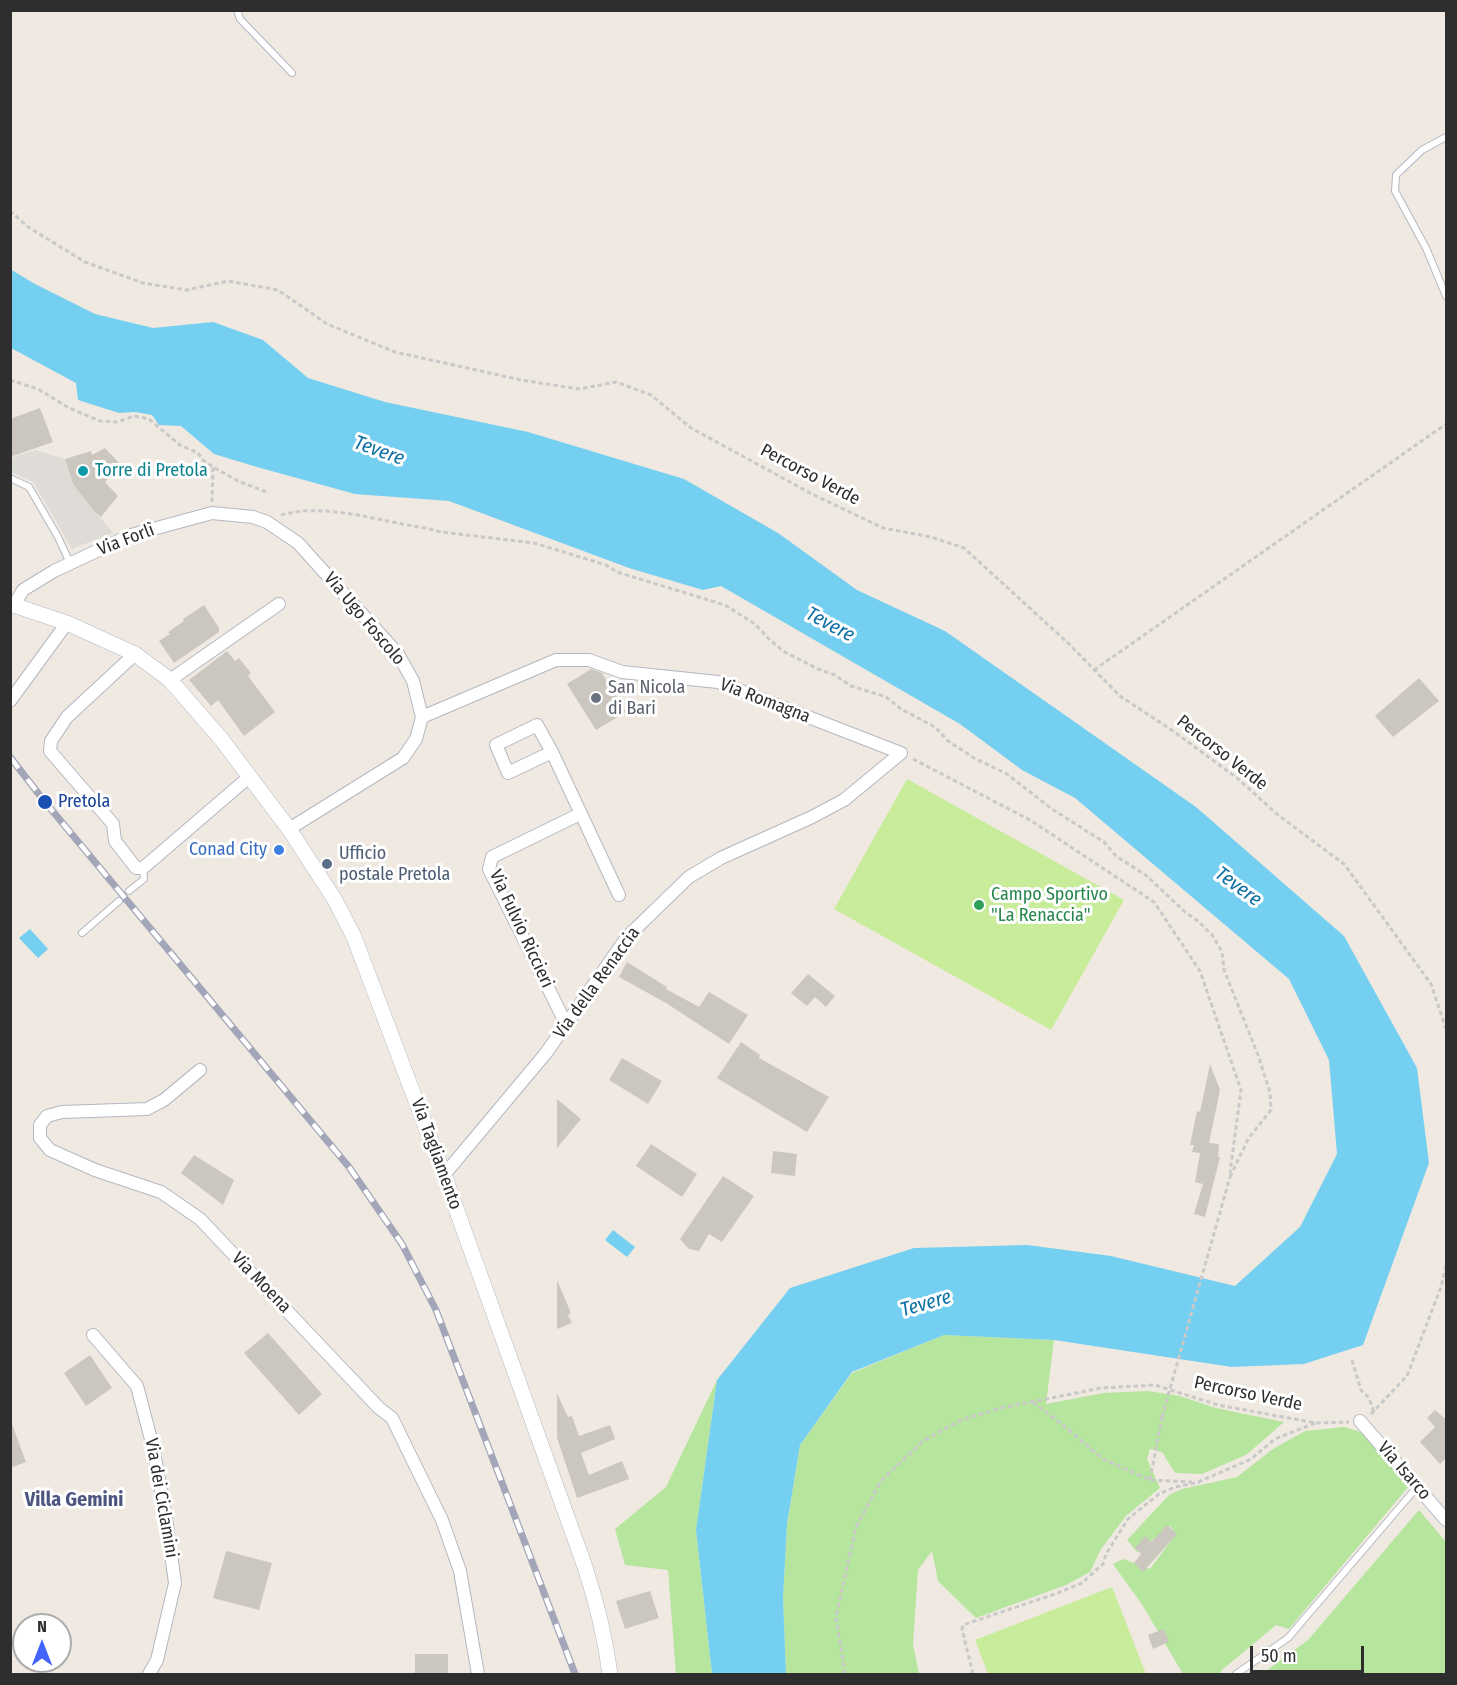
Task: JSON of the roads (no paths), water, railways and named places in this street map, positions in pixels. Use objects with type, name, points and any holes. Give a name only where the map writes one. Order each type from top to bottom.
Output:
[{"type":"street","name":"Via Forlì","points":[[12,605],[23,590],[70,563],[131,535],[212,513],[253,518]]},
{"type":"street","name":"Via Ugo Foscolo","points":[[253,518],[267,522],[298,543],[398,654],[413,681],[422,717]]},
{"type":"street","points":[[170,680],[279,604]]},
{"type":"street","name":"Via Tagliamento","points":[[12,605],[68,622],[135,654],[170,680],[222,740],[290,829],[335,900],[354,937],[444,1175],[591,1586],[607,1646],[610,1674]]},
{"type":"street","points":[[10,701],[68,622]]},
{"type":"street","points":[[135,654],[67,717],[51,741],[50,751],[113,824],[115,841],[136,868],[143,868],[249,777]]},
{"type":"street","name":"Via Romagna","points":[[422,717],[556,660],[589,660],[622,672],[718,682],[901,753]]},
{"type":"street","points":[[290,829],[403,758],[416,740],[422,717]]},
{"type":"street","points":[[552,752],[508,772],[496,745],[537,724],[552,752],[619,896]]},
{"type":"street","name":"Via della Renaccia","points":[[444,1175],[546,1053],[627,937],[688,877],[721,858],[813,817],[844,800],[901,753]]},
{"type":"street","name":"Via Fulvio Riccieri","points":[[566,1024],[489,869],[492,857],[580,814]]},
{"type":"street","name":"Via Moena","points":[[200,1070],[164,1100],[147,1109],[62,1112],[47,1116],[40,1125],[40,1138],[50,1150],[95,1170],[161,1192],[200,1220],[379,1408],[392,1418],[442,1520],[457,1561],[478,1674]]},
{"type":"street","name":"Via dei Ciclamini","points":[[93,1335],[137,1386],[153,1447],[166,1518],[175,1583],[157,1660],[149,1674]]},
{"type":"street","name":"Via Isarco","points":[[1360,1422],[1446,1520]]},
{"type":"lane","points":[[237,10],[240,19],[292,72]]},
{"type":"lane","points":[[1446,137],[1422,150],[1396,175],[1395,191],[1426,248],[1446,296]]},
{"type":"lane","points":[[10,478],[29,487],[70,563]]},
{"type":"lane","points":[[129,891],[144,879],[143,868]]},
{"type":"lane","points":[[82,933],[119,901]]},
{"type":"lane","points":[[1236,1674],[1288,1638],[1418,1487]]},
{"type":"water","name":"Tevere","points":[[10,269],[95,314],[153,328],[213,322],[263,340],[308,378],[385,402],[528,432],[684,479],[778,533],[857,590],[945,631],[1196,807],[1344,936],[1417,1068],[1429,1163],[1363,1345],[1304,1364],[1232,1367],[1054,1340],[944,1335],[852,1372],[800,1445],[787,1524],[783,1598],[786,1674],[712,1674],[696,1530],[717,1380],[790,1288],[914,1248],[1027,1245],[1111,1256],[1235,1286],[1300,1227],[1337,1154],[1329,1060],[1289,979],[1075,798],[1022,770],[960,724],[721,586],[703,590],[629,568],[449,501],[355,494],[257,467],[214,454],[181,426],[159,425],[152,415],[135,412],[119,413],[78,400],[76,383],[11,348]]},
{"type":"water","points":[[30,929],[48,949],[38,958],[19,938]]},
{"type":"water","points":[[613,1230],[635,1247],[627,1257],[605,1240]]},
{"type":"railway","points":[[10,757],[349,1167],[402,1244],[436,1310],[575,1674]]},
{"type":"place","name":"Torre di Pretola","points":[[83,471]]},
{"type":"place","name":"San Nicola di Bari","points":[[596,698]]},
{"type":"place","name":"Pretola","points":[[45,802]]},
{"type":"place","name":"Conad City","points":[[279,850]]},
{"type":"place","name":"Ufficio postale Pretola","points":[[327,864]]},
{"type":"place","name":"Campo Sportivo \"La Renaccia\"","points":[[979,905]]},
{"type":"district","name":"Villa Gemini","points":[[74,1500]]}]
